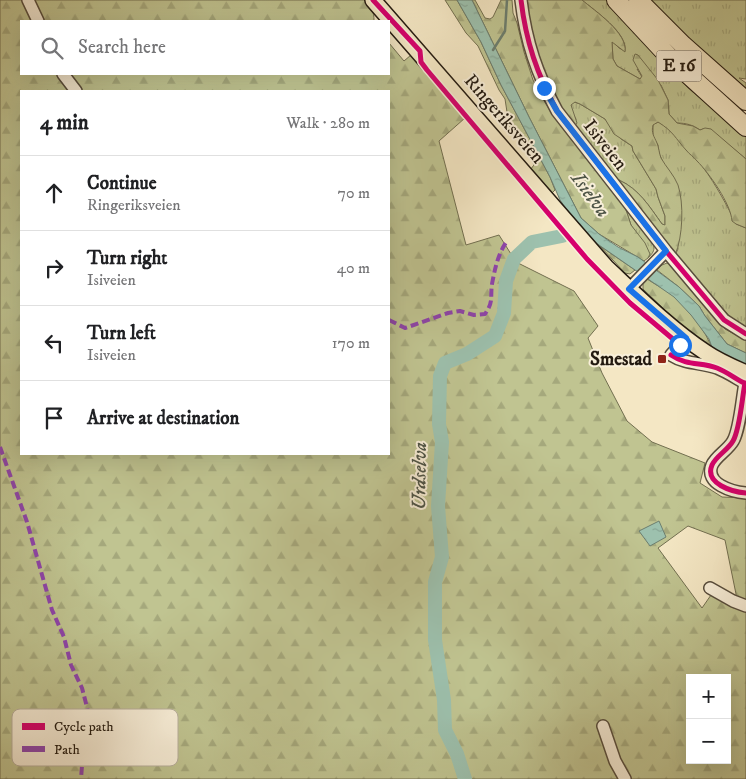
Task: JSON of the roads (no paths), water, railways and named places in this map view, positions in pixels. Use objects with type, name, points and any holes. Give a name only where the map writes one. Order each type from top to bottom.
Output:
[{"type":"highway","name":"E 16","points":[[616,0],[676,64],[746,127]]},
{"type":"highway","name":"E 16","points":[[638,0],[689,51],[746,101]]},
{"type":"main road","name":"Ringeriksveien","points":[[373,0],[420,51],[584,244],[634,284],[686,338],[707,354],[746,373]]},
{"type":"street","points":[[28,0],[38,20]]},
{"type":"street","name":"Isiveien","points":[[521,0],[528,46],[535,66],[557,111],[666,251],[724,320],[746,334]]},
{"type":"street","points":[[64,75],[75,90]]},
{"type":"street","points":[[634,284],[666,251]]},
{"type":"street","points":[[686,338],[671,355],[690,364],[716,368],[745,383],[733,441],[713,464],[711,471],[713,479],[720,485],[735,492],[746,493]]},
{"type":"street","points":[[710,588],[746,606]]},
{"type":"street","points":[[603,726],[615,761],[624,779]]},
{"type":"water","points":[[457,0],[472,0],[581,218],[599,234],[618,247],[638,257],[679,287],[699,306],[727,344],[746,353],[746,369],[713,350],[709,339],[691,315],[674,297],[586,236],[560,200],[481,42]]},
{"type":"water","points":[[659,521],[666,537],[650,546],[639,531]]},
{"type":"waterway","points":[[493,50],[505,31],[507,0]]},
{"type":"waterway","name":"Urdselva","points":[[465,779],[457,754],[445,730],[444,700],[435,640],[435,582],[442,557],[438,506],[442,442],[439,424],[440,376],[445,363],[467,354],[495,336],[504,313],[506,281],[514,259],[532,242],[562,236]]},
{"type":"place","name":"Smestad","points":[[662,359]]},
{"type":"water label","name":"Isielva","points":[[590,195]]}]
